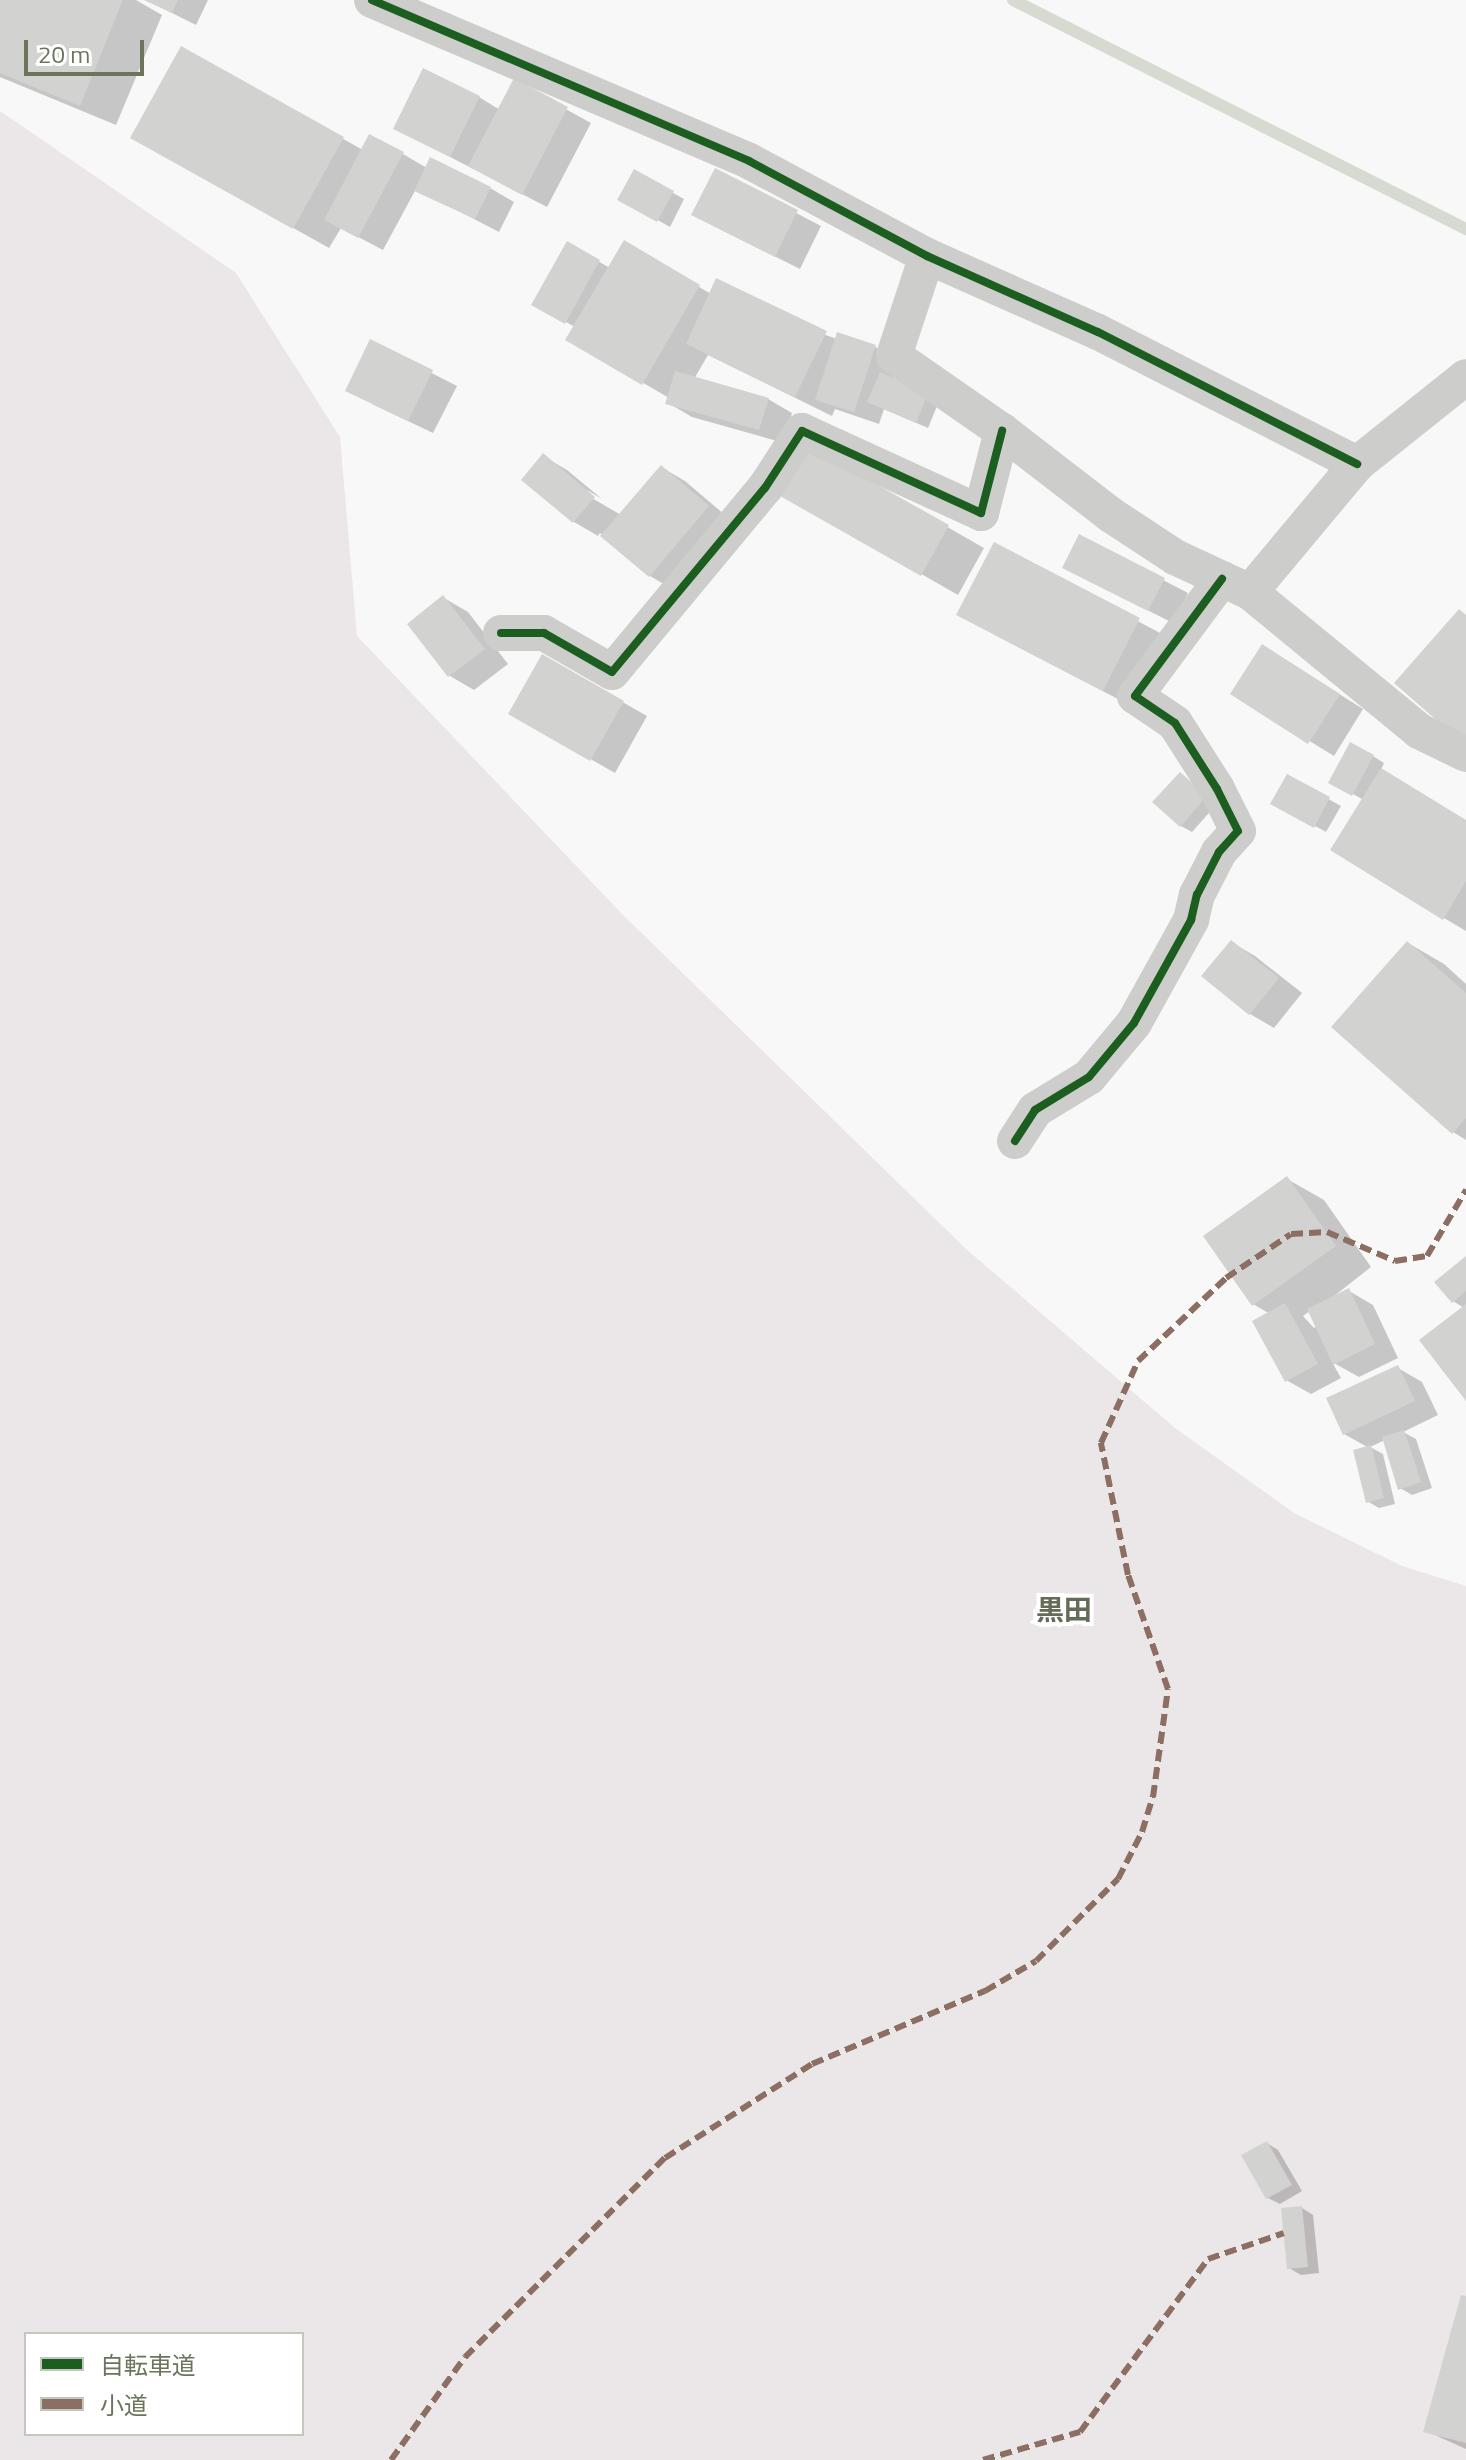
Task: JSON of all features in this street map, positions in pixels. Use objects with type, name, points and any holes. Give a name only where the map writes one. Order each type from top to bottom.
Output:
[{"type":"street","points":[[372,0],[749,161],[927,256],[1098,332],[1357,464]]},
{"type":"street","points":[[927,256],[894,356],[1002,431],[1111,515],[1175,557],[1236,586],[1419,731],[1466,754]]},
{"type":"street","points":[[1015,1141],[1035,1110],[1089,1077],[1134,1023],[1191,920],[1197,895],[1219,852],[1238,831],[1217,789],[1175,723],[1135,696],[1236,586],[1357,464],[1466,377]]},
{"type":"street","points":[[501,633],[544,633],[612,672],[765,488],[802,431],[981,513],[1002,431]]},
{"type":"shaded area","points":[[0,111],[236,273],[340,437],[357,636],[623,915],[966,1249],[1175,1428],[1294,1513],[1402,1566],[1466,1586],[1466,2460],[0,2460]]},
{"type":"building","points":[[0,0],[123,0],[80,106],[0,73]]},
{"type":"building","points":[[144,0],[178,0],[172,13]]},
{"type":"building","points":[[181,46],[344,137],[293,229],[130,138]]},
{"type":"building","points":[[423,68],[480,96],[450,157],[393,129]]},
{"type":"building","points":[[514,78],[568,107],[522,195],[468,166]]},
{"type":"building","points":[[369,134],[404,152],[358,238],[324,220]]},
{"type":"building","points":[[430,157],[491,187],[475,219],[414,191]]},
{"type":"building","points":[[715,168],[798,210],[775,257],[691,215]]},
{"type":"building","points":[[634,169],[674,191],[657,222],[617,200]]},
{"type":"building","points":[[624,240],[700,285],[642,385],[565,340]]},
{"type":"building","points":[[567,241],[600,260],[565,324],[531,305]]},
{"type":"building","points":[[716,278],[827,331],[795,397],[686,344]]},
{"type":"building","points":[[837,332],[876,345],[854,412],[815,400]]},
{"type":"building","points":[[370,339],[433,370],[408,421],[345,391]]},
{"type":"building","points":[[675,371],[769,398],[759,430],[665,404]]},
{"type":"building","points":[[880,372],[928,393],[916,423],[867,402]]},
{"type":"building","points":[[801,442],[949,525],[921,576],[773,492]]},
{"type":"building","points":[[543,453],[595,497],[573,523],[521,480]]},
{"type":"building","points":[[661,465],[709,506],[649,577],[600,536]]},
{"type":"building","points":[[1079,534],[1165,578],[1148,611],[1062,568]]},
{"type":"building","points":[[994,542],[1140,618],[1103,691],[956,615]]},
{"type":"building","points":[[443,595],[485,649],[448,677],[407,624]]},
{"type":"building","points":[[1459,609],[1466,615],[1466,746],[1394,683]]},
{"type":"building","points":[[1262,644],[1340,694],[1308,744],[1230,694]]},
{"type":"building","points":[[542,654],[624,701],[590,761],[508,714]]},
{"type":"building","points":[[1350,742],[1374,755],[1352,796],[1328,783]]},
{"type":"building","points":[[1381,768],[1466,820],[1466,881],[1443,920],[1330,850]]},
{"type":"building","points":[[1180,772],[1207,796],[1180,827],[1152,802]]},
{"type":"building","points":[[1287,774],[1330,797],[1314,828],[1270,804]]},
{"type":"building","points":[[1231,940],[1279,978],[1249,1015],[1201,976]]},
{"type":"building","points":[[1407,941],[1466,993],[1466,1118],[1452,1134],[1331,1027]]},
{"type":"building","points":[[1287,1176],[1336,1246],[1252,1306],[1203,1236]]},
{"type":"building","points":[[1466,1256],[1466,1291],[1452,1303],[1434,1282]]},
{"type":"building","points":[[1349,1288],[1375,1344],[1333,1365],[1307,1309]]},
{"type":"building","points":[[1285,1303],[1318,1364],[1285,1382],[1252,1321]]},
{"type":"building","points":[[1466,1304],[1466,1401],[1419,1340]]},
{"type":"building","points":[[1398,1365],[1415,1401],[1343,1435],[1326,1398]]},
{"type":"building","points":[[1404,1430],[1421,1482],[1398,1490],[1382,1437]]},
{"type":"building","points":[[1371,1445],[1384,1498],[1366,1503],[1353,1450]]},
{"type":"building","points":[[1267,2141],[1292,2185],[1266,2199],[1241,2155]]},
{"type":"building","points":[[1302,2206],[1308,2267],[1287,2269],[1281,2208]]},
{"type":"building","points":[[1461,2295],[1466,2296],[1466,2443],[1423,2432]]},
{"type":"waterway","points":[[1013,0],[1466,229]]},
{"type":"marked path","points":[[391,2460],[465,2357],[665,2158],[812,2064],[985,1991],[1036,1961],[1118,1879],[1142,1832],[1153,1797],[1168,1689],[1128,1575],[1101,1443],[1138,1361],[1226,1278],[1291,1234],[1327,1232],[1395,1261],[1427,1256],[1466,1190]]},
{"type":"marked path","points":[[983,2460],[1080,2432],[1208,2259],[1284,2233]]},
{"type":"cycle path","points":[[372,0],[749,161],[927,256],[1098,332],[1357,464]]},
{"type":"cycle path","points":[[501,633],[544,633],[612,672],[765,488],[802,431],[981,513],[1002,431]]},
{"type":"cycle path","points":[[1015,1141],[1035,1110],[1089,1077],[1134,1023],[1191,920],[1197,895],[1219,852],[1238,831],[1217,789],[1175,723],[1135,696],[1222,579]]},
{"type":"district","name":"黒田","points":[[1064,1610]]}]
